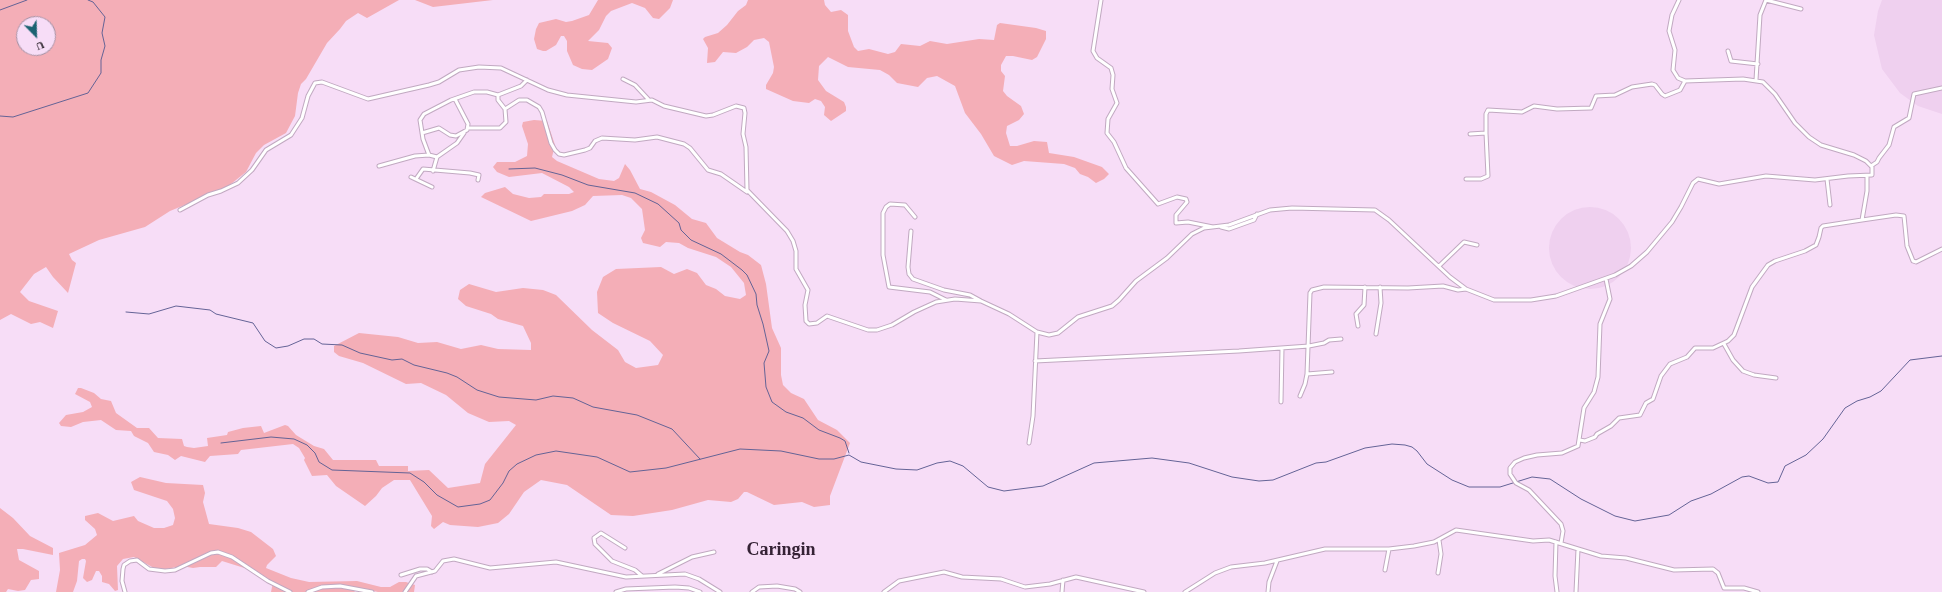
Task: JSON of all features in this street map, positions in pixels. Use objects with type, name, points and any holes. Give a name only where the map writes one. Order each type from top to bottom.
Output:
[{"type":"street","points":[[1101,0],[1093,50],[1097,58],[1111,68],[1113,75],[1112,89],[1117,102],[1108,118],[1107,133],[1114,142],[1126,168],[1158,204],[1177,197],[1186,199],[1187,202],[1176,215],[1176,223],[1188,222],[1214,228]]},
{"type":"street","points":[[911,231],[908,267],[911,277],[944,290],[970,295],[981,302],[1009,314],[1037,332],[1046,335],[1055,334],[1078,317],[1112,306],[1136,281],[1167,258],[1192,234],[1204,228],[1221,227],[1270,210],[1292,208],[1375,210],[1389,220],[1466,289],[1494,300],[1531,300],[1556,296],[1606,278],[1628,268],[1647,252],[1675,217],[1696,179],[1701,178],[1719,184],[1766,176],[1810,180],[1851,176],[1867,177],[1873,174],[1872,166],[1859,157],[1824,147],[1813,140],[1795,123],[1770,87],[1756,80],[1685,81],[1678,78],[1673,70],[1675,50],[1669,33],[1672,15],[1679,0]]},
{"type":"street","points":[[1756,80],[1760,15],[1766,0],[1800,9]]},
{"type":"street","points":[[1728,52],[1731,61],[1758,64]]},
{"type":"street","points":[[180,210],[208,195],[238,183],[252,170],[266,150],[291,135],[302,118],[308,96],[315,83],[322,82],[368,99],[429,86],[439,82],[454,71],[471,68],[501,68],[548,90],[566,96],[636,102],[648,100]]},
{"type":"street","points":[[623,78],[635,86],[648,100],[664,106],[706,116],[713,115],[736,106],[744,108],[743,134],[746,147],[748,192]]},
{"type":"street","points":[[429,155],[422,133],[421,117],[455,99],[480,92],[498,96],[521,86],[527,80]]},
{"type":"street","points":[[1466,179],[1481,179],[1488,176],[1486,114],[1488,110],[1522,112],[1534,106],[1558,109],[1591,108],[1596,96],[1615,95],[1632,87],[1652,84],[1655,85],[1665,96],[1680,90],[1685,81]]},
{"type":"street","points":[[1872,166],[1890,145],[1894,127],[1909,118],[1914,94],[1942,88]]},
{"type":"street","points":[[468,128],[500,128],[506,122],[505,109],[498,100],[498,96]]},
{"type":"street","points":[[433,171],[437,157],[457,143],[468,128],[468,124],[455,99]]},
{"type":"street","points":[[505,109],[519,100],[527,100],[539,107],[544,116],[555,150],[564,155],[590,148],[595,141],[602,138],[635,140],[657,137],[684,144],[690,148],[708,170],[721,174],[748,192],[787,231],[793,241],[796,251],[796,269],[808,290],[805,305],[806,321],[809,324],[812,325],[827,316],[868,330],[877,330],[892,325],[914,312],[946,300]]},
{"type":"street","points":[[422,133],[439,128],[450,135],[456,136],[464,133]]},
{"type":"street","points":[[1470,134],[1486,134]]},
{"type":"street","points":[[379,166],[410,157],[429,155],[437,157]]},
{"type":"street","points":[[416,179],[423,169],[470,173],[479,175],[478,180]]},
{"type":"street","points":[[411,177],[432,187]]},
{"type":"street","points":[[1862,220],[1867,191],[1867,177]]},
{"type":"street","points":[[1827,179],[1830,206]]},
{"type":"street","points":[[915,217],[905,205],[890,204],[886,207],[883,213],[883,255],[888,287],[930,292],[946,300],[981,302]]},
{"type":"street","points":[[1580,440],[1585,442],[1595,437],[1597,434],[1612,426],[1618,418],[1640,416],[1646,403],[1653,399],[1661,376],[1667,366],[1687,357],[1695,348],[1713,348],[1724,344],[1734,335],[1752,287],[1768,265],[1775,261],[1805,251],[1816,245],[1820,228],[1823,226],[1896,215],[1904,216],[1908,250],[1913,261],[1916,262],[1942,250]]},
{"type":"street","points":[[1439,266],[1464,242],[1476,245]]},
{"type":"street","points":[[1561,543],[1563,531],[1561,524],[1529,490],[1516,482],[1510,470],[1511,466],[1515,462],[1537,455],[1562,453],[1578,446],[1584,408],[1594,392],[1598,377],[1600,324],[1610,299],[1606,278]]},
{"type":"street","points":[[1300,396],[1307,374],[1310,293],[1312,290],[1324,286],[1443,286],[1458,290],[1466,289]]},
{"type":"street","points":[[1358,326],[1356,314],[1364,305],[1365,287]]},
{"type":"street","points":[[1376,334],[1381,303],[1380,287]]},
{"type":"street","points":[[1029,443],[1033,416],[1037,332]]},
{"type":"street","points":[[1035,360],[1142,357],[1282,348],[1309,346],[1324,343],[1329,340],[1341,339]]},
{"type":"street","points":[[1724,344],[1743,371],[1754,375],[1776,378]]},
{"type":"street","points":[[1281,402],[1282,348]]},
{"type":"street","points":[[1307,374],[1332,372]]},
{"type":"street","points":[[1184,592],[1222,569],[1239,565],[1277,560],[1325,549],[1389,549],[1439,540],[1456,530],[1529,541],[1546,540],[1561,543],[1601,556],[1626,558],[1674,570],[1713,569],[1718,573],[1724,588],[1744,588],[1758,592]]},
{"type":"street","points":[[625,548],[601,533],[594,538],[594,544],[612,561],[635,570],[642,576]]},
{"type":"street","points":[[1438,573],[1441,554],[1439,540]]},
{"type":"street","points":[[1556,542],[1554,576],[1556,592]]},
{"type":"street","points":[[1385,570],[1389,549]]},
{"type":"street","points":[[1576,592],[1578,549]]},
{"type":"street","points":[[125,592],[122,582],[123,569],[124,565],[130,561],[138,560],[149,569],[165,571],[175,570],[211,553],[218,552],[232,557],[268,581],[290,592]]},
{"type":"street","points":[[656,575],[692,557],[714,552]]},
{"type":"street","points":[[405,592],[416,576],[432,572],[438,569],[443,561],[454,559],[490,568],[564,563],[626,577],[685,574],[699,579],[720,592]]},
{"type":"street","points":[[1269,592],[1269,582],[1277,560]]},
{"type":"street","points":[[401,575],[420,569],[427,569],[432,572]]},
{"type":"street","points":[[884,592],[899,581],[944,572],[962,577],[1001,579],[1025,587],[1045,585],[1076,578],[1144,592]]},
{"type":"street","points":[[1062,592],[1063,580]]},
{"type":"street","points":[[308,592],[322,587],[340,586],[372,592]]},
{"type":"street","points":[[616,592],[626,589],[680,587],[689,588],[700,592]]},
{"type":"street","points":[[758,592],[760,587]]},
{"type":"street","points":[[752,592],[760,587],[786,587],[800,592]]},
{"type":"shaded area","points":[[0,0],[399,0],[367,18],[358,13],[346,21],[327,43],[306,79],[301,84],[298,93],[295,116],[286,133],[264,145],[256,153],[246,172],[226,188],[170,211],[145,227],[99,240],[69,254],[72,260],[76,263],[68,293],[46,267],[34,274],[20,292],[29,301],[58,311],[53,328],[40,322],[31,324],[11,314],[0,320]]},
{"type":"shaded area","points":[[415,0],[493,0],[433,7]]},
{"type":"shaded area","points":[[598,0],[673,0],[670,8],[659,19],[653,18],[645,8],[632,3],[611,11],[606,16],[599,30],[588,41],[608,43],[612,48],[608,59],[592,70],[582,69],[573,65],[567,51],[567,41],[564,36],[561,36],[556,45],[546,51],[537,49],[534,39],[539,23],[556,19],[566,22],[589,15]]},
{"type":"shaded area","points":[[748,0],[824,0],[825,5],[831,12],[841,10],[848,15],[848,31],[854,47],[858,51],[869,49],[888,54],[895,52],[901,44],[920,46],[930,41],[947,44],[979,39],[994,40],[997,25],[1000,23],[1036,28],[1046,31],[1046,39],[1037,57],[1032,60],[1006,56],[1001,65],[1001,71],[1005,76],[1003,91],[1007,96],[1021,106],[1024,114],[1019,120],[1007,126],[1006,133],[1010,146],[1017,146],[1034,141],[1047,142],[1049,153],[1074,157],[1102,167],[1109,174],[1104,179],[1096,183],[1088,177],[1080,174],[1075,168],[1064,164],[1024,161],[1012,165],[994,156],[981,134],[965,113],[955,86],[937,76],[927,78],[918,87],[897,83],[889,75],[880,70],[848,67],[828,57],[819,66],[818,80],[826,91],[844,102],[846,107],[846,111],[831,121],[824,115],[825,107],[821,101],[815,99],[809,103],[793,101],[766,89],[766,85],[773,73],[774,67],[769,42],[764,38],[754,40],[747,47],[736,53],[723,52],[715,62],[707,63],[708,48],[703,39],[718,33],[727,25],[738,11],[746,5]]},
{"type":"shaded area","points":[[1882,0],[1942,0],[1942,114],[1918,106],[1900,93],[1882,69],[1874,35],[1878,11]]},
{"type":"shaded area","points":[[534,120],[547,121],[555,145],[552,157],[557,161],[599,179],[614,181],[619,178],[625,164],[630,170],[640,189],[651,192],[675,205],[692,219],[706,223],[717,238],[740,252],[748,255],[761,265],[766,284],[772,328],[781,348],[781,375],[783,385],[791,393],[804,399],[818,420],[837,430],[850,443],[830,496],[830,505],[814,507],[802,502],[774,505],[744,492],[738,499],[731,502],[708,500],[672,510],[633,516],[611,515],[567,485],[541,480],[524,492],[509,514],[498,523],[478,527],[450,525],[443,522],[434,529],[431,526],[432,516],[410,480],[394,480],[382,488],[365,506],[336,486],[327,475],[312,476],[304,460],[305,458],[299,448],[293,444],[241,450],[238,454],[210,456],[205,462],[181,456],[175,460],[168,455],[154,452],[148,443],[134,436],[131,431],[116,430],[101,420],[83,422],[71,427],[61,426],[59,423],[66,415],[83,412],[92,407],[90,402],[75,394],[78,388],[81,388],[94,393],[101,399],[111,401],[116,413],[137,428],[149,428],[158,438],[182,439],[184,446],[187,447],[194,448],[208,446],[207,438],[227,435],[228,432],[243,428],[261,426],[264,433],[285,425],[288,426],[296,435],[314,446],[324,449],[333,460],[376,460],[379,466],[408,466],[408,471],[429,470],[448,488],[480,483],[485,464],[516,425],[509,421],[489,422],[468,413],[446,395],[421,383],[406,384],[363,363],[339,356],[334,352],[334,346],[359,333],[398,337],[418,343],[437,342],[461,349],[481,345],[498,349],[531,350],[531,343],[523,326],[498,319],[491,314],[466,306],[458,299],[460,290],[469,284],[496,292],[523,288],[543,290],[556,295],[592,330],[618,350],[625,362],[636,368],[658,365],[663,355],[650,341],[613,323],[598,313],[597,292],[603,277],[616,269],[661,267],[674,274],[687,269],[697,273],[706,285],[716,289],[725,296],[740,299],[746,295],[744,283],[731,267],[716,257],[688,248],[679,243],[666,242],[660,247],[643,243],[641,238],[645,230],[642,209],[631,198],[622,195],[593,196],[585,205],[572,211],[531,221],[481,197],[485,193],[505,187],[513,194],[529,198],[541,197],[544,194],[569,194],[574,192],[569,187],[542,173],[509,177],[497,172],[493,167],[497,162],[515,162],[527,156],[528,144],[522,126],[523,122]]},
{"type":"shaded area","points":[[1590,207],[1606,210],[1619,219],[1628,232],[1631,248],[1628,264],[1619,277],[1606,286],[1590,289],[1574,286],[1561,277],[1552,264],[1549,248],[1552,232],[1561,219],[1574,210]]},
{"type":"shaded area","points":[[140,477],[166,483],[203,485],[205,493],[203,502],[209,524],[238,528],[251,532],[273,549],[276,556],[266,568],[291,578],[309,582],[357,581],[381,587],[390,587],[399,582],[406,582],[415,585],[414,592],[378,592],[360,588],[354,592],[271,592],[273,582],[254,571],[222,561],[216,567],[193,568],[182,566],[161,570],[154,568],[134,557],[123,559],[117,566],[118,590],[115,591],[109,584],[102,582],[102,576],[99,571],[96,571],[92,580],[87,582],[83,578],[86,561],[85,559],[82,559],[79,561],[77,581],[73,592],[56,592],[60,570],[59,553],[85,545],[97,535],[95,529],[85,520],[85,516],[98,513],[113,521],[134,516],[138,521],[154,528],[164,528],[173,525],[175,518],[173,509],[167,501],[134,490],[131,482]]},
{"type":"shaded area","points":[[0,508],[13,518],[30,536],[53,548],[53,555],[17,549],[19,560],[39,571],[39,579],[31,580],[25,590],[18,591],[8,589],[6,592],[0,592]]},
{"type":"waterway","points":[[0,10],[27,0]]},
{"type":"waterway","points":[[0,116],[13,117],[88,93],[101,73],[101,60],[105,46],[102,33],[105,17],[93,2],[88,0]]},
{"type":"waterway","points":[[509,169],[535,168],[562,175],[588,185],[635,193],[658,204],[679,223],[681,230],[691,240],[721,254],[742,270],[747,275],[756,294],[757,305],[763,324],[769,351],[764,363],[766,387],[772,402],[786,412],[803,418],[819,430],[845,441],[849,453]]},
{"type":"waterway","points":[[126,312],[149,314],[176,306],[210,310],[216,314],[253,323],[265,341],[276,348],[288,346],[304,339],[314,339],[322,344],[342,345],[360,353],[392,360],[402,359],[414,365],[447,373],[457,377],[477,390],[499,397],[536,400],[553,396],[573,398],[593,407],[637,415],[672,429],[700,459]]},
{"type":"waterway","points":[[221,443],[271,437],[294,439],[307,445],[315,453],[319,462],[332,470],[410,473],[424,482],[437,495],[458,507],[480,504],[490,500],[503,483],[509,471],[517,464],[536,455],[556,451],[597,457],[630,472],[666,468],[740,449],[781,451],[819,459],[834,459],[849,455],[861,462],[896,469],[917,470],[937,463],[950,461],[963,466],[988,487],[1004,491],[1043,486],[1094,463],[1152,458],[1189,463],[1232,477],[1259,481],[1273,480],[1316,463],[1326,462],[1365,448],[1392,444],[1412,447],[1427,464],[1452,480],[1469,487],[1500,487],[1532,477],[1550,479],[1581,499],[1615,516],[1635,521],[1669,515],[1691,501],[1711,494],[1742,477],[1749,476],[1768,483],[1778,482],[1785,466],[1806,455],[1823,439],[1845,408],[1857,401],[1870,397],[1881,391],[1910,360],[1942,356]]},
{"type":"district","name":"Caringin","points":[[781,550]]}]
